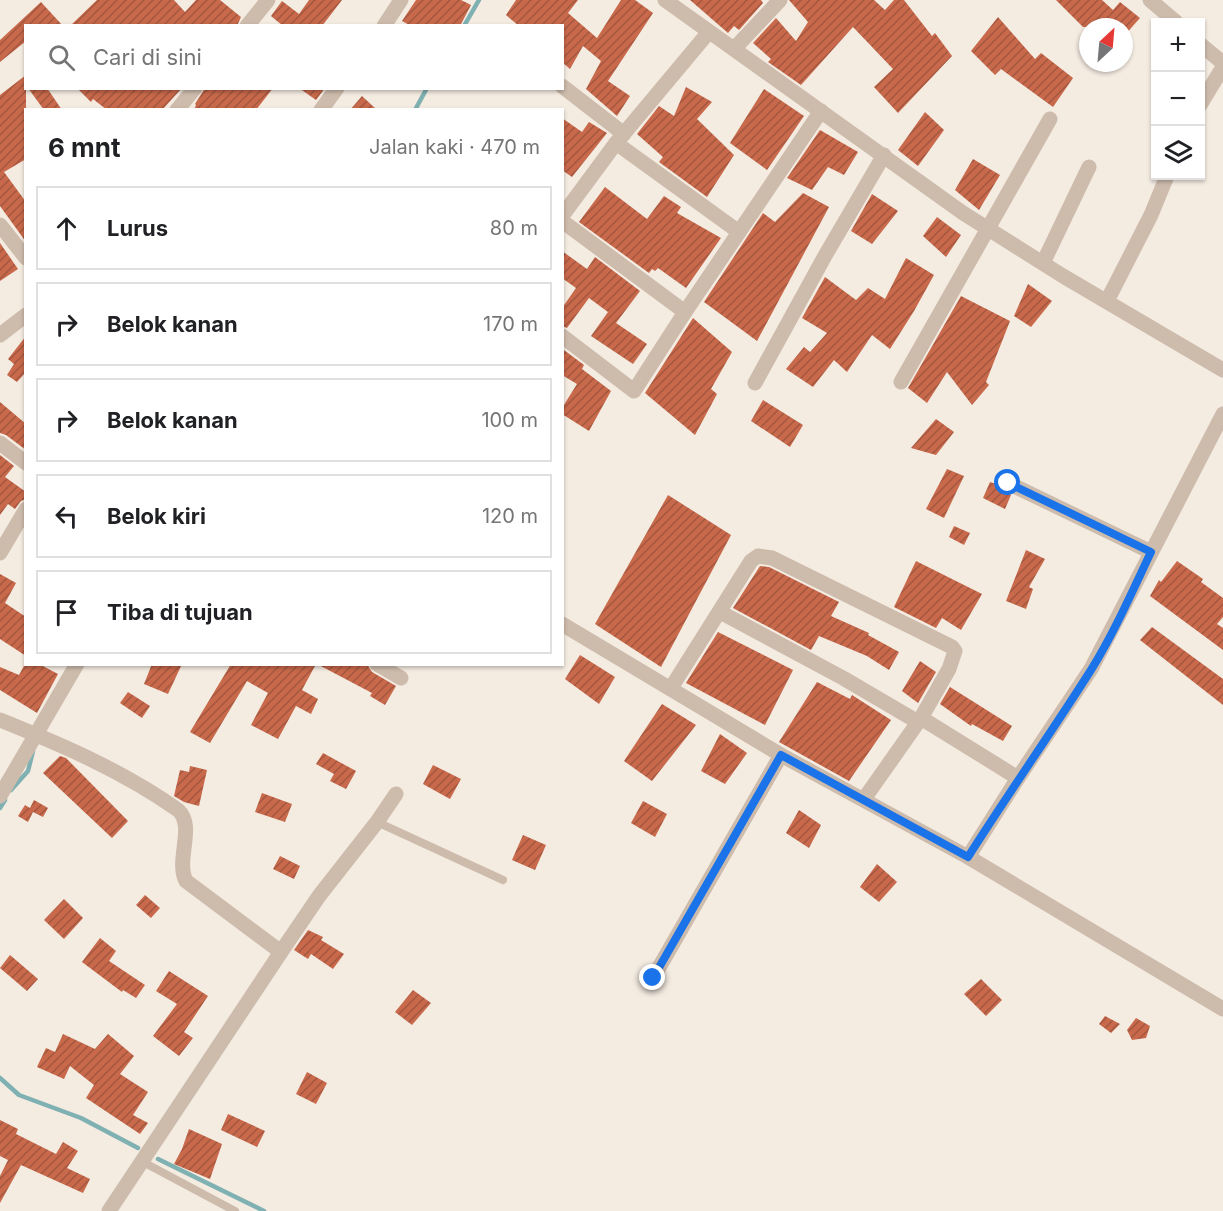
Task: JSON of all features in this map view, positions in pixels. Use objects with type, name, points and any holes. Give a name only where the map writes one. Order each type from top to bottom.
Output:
[{"type":"street","points":[[249,24],[268,0]]},
{"type":"street","points":[[385,24],[401,0]]},
{"type":"street","points":[[665,0],[708,33],[734,49],[988,230],[1223,370]]},
{"type":"street","points":[[734,49],[780,0]]},
{"type":"street","points":[[1150,0],[1171,18]]},
{"type":"street","points":[[564,213],[620,138],[708,33]]},
{"type":"street","points":[[1205,49],[1223,65],[1205,96]]},
{"type":"street","points":[[564,88],[620,138],[739,232]]},
{"type":"street","points":[[179,108],[193,90]]},
{"type":"street","points":[[322,108],[336,90]]},
{"type":"street","points":[[564,338],[634,391],[821,111]]},
{"type":"street","points":[[901,382],[1050,119]]},
{"type":"street","points":[[754,383],[884,155]]},
{"type":"street","points":[[1042,264],[1089,167]]},
{"type":"street","points":[[1107,301],[1151,215],[1165,180]]},
{"type":"street","points":[[564,222],[685,312]]},
{"type":"street","points":[[2,233],[24,256]]},
{"type":"street","points":[[0,335],[24,317]]},
{"type":"street","points":[[968,857],[1091,669],[1223,414]]},
{"type":"street","points":[[0,443],[24,461]]},
{"type":"street","points":[[1008,483],[1151,552]]},
{"type":"street","points":[[0,553],[24,512]]},
{"type":"street","points":[[671,688],[751,561],[758,556],[772,558],[952,647],[955,651],[949,669],[920,720],[864,800]]},
{"type":"street","points":[[720,612],[920,720],[1018,778]]},
{"type":"street","points":[[564,625],[781,755],[968,857],[1223,1010]]},
{"type":"street","points":[[0,796],[39,736],[76,666]]},
{"type":"street","points":[[380,666],[401,678]]},
{"type":"street","points":[[0,720],[66,747],[140,785],[182,814],[185,825],[181,863],[182,873],[186,880],[281,952]]},
{"type":"street","points":[[653,978],[781,755]]},
{"type":"street","points":[[109,1211],[319,896],[396,794]]},
{"type":"lane","points":[[377,822],[503,880]]},
{"type":"lane","points":[[143,1162],[235,1211]]},
{"type":"building","points":[[97,0],[174,0],[185,12],[196,0],[220,0],[241,17],[238,24],[72,24]]},
{"type":"building","points":[[309,0],[342,0],[324,24],[281,24],[271,16],[282,1],[299,14]]},
{"type":"building","points":[[416,0],[461,0],[471,5],[461,24],[407,24],[402,21]]},
{"type":"building","points":[[516,0],[578,0],[568,13],[597,38],[621,0],[635,0],[653,13],[608,81],[630,96],[617,116],[586,89],[601,61],[583,46],[570,69],[564,64],[564,24],[517,24],[506,15]]},
{"type":"building","points":[[690,0],[761,0],[763,3],[739,30],[734,26],[728,33]]},
{"type":"building","points":[[789,0],[874,0],[885,10],[894,0],[904,0],[932,36],[935,33],[952,56],[898,113],[874,87],[893,69],[853,27],[801,85],[768,62],[771,59],[753,43],[776,18],[796,41],[808,22]]},
{"type":"building","points":[[1056,0],[1102,0],[1113,10],[1120,2],[1140,18],[1133,26],[1133,18],[1079,18],[1079,23]]},
{"type":"building","points":[[41,2],[61,24],[24,24],[24,43],[0,62],[0,40]]},
{"type":"building","points":[[998,17],[1035,59],[1041,53],[1073,78],[1053,107],[1001,69],[995,75],[971,51]]},
{"type":"building","points":[[24,77],[26,108],[24,108],[24,160],[4,172],[24,199],[24,239],[0,206],[0,95]]},
{"type":"building","points":[[686,87],[712,102],[697,119],[734,155],[707,197],[659,162],[663,157],[637,134],[659,106],[674,116]]},
{"type":"building","points":[[764,89],[804,116],[767,170],[730,143]]},
{"type":"building","points":[[29,90],[48,90],[61,108],[43,108]]},
{"type":"building","points":[[79,90],[180,90],[164,108],[104,108],[93,99],[91,102]]},
{"type":"building","points":[[204,90],[271,90],[258,108],[195,108]]},
{"type":"building","points":[[302,90],[324,90],[316,100]]},
{"type":"building","points":[[362,96],[375,108],[352,108]]},
{"type":"building","points":[[925,112],[944,130],[918,166],[898,150]]},
{"type":"building","points":[[564,119],[582,132],[589,122],[607,133],[572,177],[564,171]]},
{"type":"building","points":[[820,130],[858,152],[844,175],[828,167],[812,190],[787,178]]},
{"type":"building","points":[[973,159],[1000,175],[979,210],[955,190]]},
{"type":"building","points":[[605,187],[647,219],[664,196],[681,207],[677,213],[721,238],[686,288],[658,268],[655,271],[652,269],[649,273],[579,222]]},
{"type":"building","points":[[803,193],[829,207],[757,341],[704,302],[763,213],[775,222]]},
{"type":"building","points":[[872,194],[898,211],[872,244],[851,231]]},
{"type":"building","points":[[937,217],[961,235],[946,257],[923,236]]},
{"type":"building","points":[[0,243],[18,269],[0,281]]},
{"type":"building","points":[[564,252],[587,269],[595,257],[640,291],[616,323],[647,344],[633,364],[591,336],[608,312],[589,298],[567,328],[564,327],[564,305],[576,288],[564,279]]},
{"type":"building","points":[[906,258],[934,275],[890,349],[872,335],[847,372],[834,360],[813,387],[786,369],[804,347],[810,352],[827,333],[802,318],[825,277],[856,300],[868,288],[885,299]]},
{"type":"building","points":[[1028,284],[1052,301],[1031,327],[1014,316]]},
{"type":"building","points":[[961,296],[1010,321],[986,382],[989,385],[972,405],[947,372],[927,403],[908,388]]},
{"type":"building","points":[[693,318],[732,352],[711,389],[717,394],[695,435],[645,393]]},
{"type":"building","points":[[24,339],[24,374],[17,382],[7,375],[14,364],[8,359]]},
{"type":"building","points":[[564,350],[584,365],[582,369],[611,391],[589,431],[564,415],[564,405],[577,384],[564,376]]},
{"type":"building","points":[[763,400],[803,425],[790,447],[751,421]]},
{"type":"building","points":[[0,402],[24,422],[24,448],[0,433]]},
{"type":"building","points":[[936,419],[954,432],[936,455],[911,448]]},
{"type":"building","points":[[0,455],[14,466],[5,477],[24,491],[24,500],[15,509],[8,504],[0,515]]},
{"type":"building","points":[[947,469],[964,476],[944,518],[926,509]]},
{"type":"building","points":[[990,482],[999,485],[1003,491],[1011,495],[1005,509],[983,498]]},
{"type":"building","points":[[668,495],[731,535],[661,667],[595,624]]},
{"type":"building","points":[[954,526],[970,533],[964,545],[949,537]]},
{"type":"building","points":[[1026,550],[1045,559],[1029,587],[1033,589],[1026,609],[1006,601]]},
{"type":"building","points":[[916,561],[982,594],[961,630],[942,618],[936,628],[894,607]]},
{"type":"building","points":[[1177,561],[1203,579],[1201,582],[1223,598],[1223,617],[1217,624],[1223,628],[1223,650],[1150,596],[1159,580],[1161,582]]},
{"type":"building","points":[[760,566],[769,567],[839,602],[831,616],[869,633],[868,635],[899,652],[889,670],[867,656],[819,636],[811,650],[733,608]]},
{"type":"building","points":[[0,574],[16,583],[5,603],[24,616],[24,655],[0,639]]},
{"type":"building","points":[[1152,627],[1223,679],[1223,705],[1140,640]]},
{"type":"building","points":[[718,632],[793,670],[765,725],[686,683]]},
{"type":"building","points":[[580,655],[615,677],[599,704],[565,679]]},
{"type":"building","points":[[920,661],[936,672],[918,703],[902,691]]},
{"type":"building","points":[[24,666],[43,666],[58,674],[37,713],[0,690],[0,667],[19,675]]},
{"type":"building","points":[[151,666],[181,666],[168,694],[144,684]]},
{"type":"building","points":[[230,666],[315,666],[302,690],[318,699],[311,714],[296,706],[278,739],[251,725],[268,693],[247,681],[210,743],[190,732]]},
{"type":"building","points":[[321,666],[368,666],[372,672],[396,686],[385,705],[370,696],[372,693]]},
{"type":"building","points":[[817,682],[850,699],[852,695],[891,720],[849,781],[779,742]]},
{"type":"building","points":[[950,687],[1012,726],[1003,741],[972,724],[971,726],[940,704]]},
{"type":"building","points":[[128,692],[150,706],[142,718],[120,703]]},
{"type":"building","points":[[662,704],[696,725],[652,781],[624,761]]},
{"type":"building","points":[[720,734],[747,753],[725,784],[701,771]]},
{"type":"building","points":[[323,753],[356,771],[346,789],[330,781],[334,774],[316,764]]},
{"type":"building","points":[[60,756],[66,758],[128,821],[112,838],[43,773]]},
{"type":"building","points":[[433,765],[461,779],[450,799],[423,784]]},
{"type":"building","points":[[190,766],[207,770],[199,806],[184,802],[174,796],[180,770],[189,772]]},
{"type":"building","points":[[262,793],[292,804],[285,822],[255,812]]},
{"type":"building","points":[[34,800],[48,808],[43,817],[33,812],[28,822],[18,816],[25,805],[30,808]]},
{"type":"building","points":[[643,801],[667,814],[655,837],[631,823]]},
{"type":"building","points":[[799,810],[821,825],[809,848],[786,833]]},
{"type":"building","points":[[523,835],[546,845],[535,870],[512,860]]},
{"type":"building","points":[[280,856],[300,866],[294,879],[273,869]]},
{"type":"building","points":[[877,864],[897,882],[879,902],[860,887]]},
{"type":"building","points":[[145,895],[160,908],[151,918],[136,905]]},
{"type":"building","points":[[64,899],[83,918],[64,939],[44,920]]},
{"type":"building","points":[[308,930],[323,937],[321,940],[344,954],[333,969],[311,954],[308,959],[294,950]]},
{"type":"building","points":[[100,938],[116,951],[109,961],[145,985],[136,998],[123,990],[122,992],[82,962]]},
{"type":"building","points":[[10,955],[38,979],[27,991],[0,968]]},
{"type":"building","points":[[169,971],[208,996],[184,1032],[193,1038],[179,1056],[153,1036],[177,1004],[156,991]]},
{"type":"building","points":[[981,979],[1002,1000],[986,1016],[964,994]]},
{"type":"building","points":[[413,990],[431,1003],[412,1025],[395,1012]]},
{"type":"building","points":[[1105,1016],[1120,1024],[1111,1033],[1099,1024]]},
{"type":"building","points":[[1136,1018],[1150,1026],[1146,1038],[1132,1040],[1127,1030]]},
{"type":"building","points":[[63,1034],[95,1049],[108,1034],[134,1056],[120,1074],[148,1092],[133,1115],[148,1123],[140,1134],[86,1098],[94,1085],[70,1066],[64,1079],[37,1067],[46,1048],[55,1052]]},
{"type":"building","points":[[307,1072],[327,1083],[316,1104],[296,1094]]},
{"type":"building","points":[[228,1114],[265,1131],[257,1147],[221,1130]]},
{"type":"building","points":[[0,1120],[18,1129],[16,1134],[56,1154],[63,1142],[78,1151],[67,1168],[90,1179],[83,1193],[21,1165],[0,1203],[0,1176],[8,1160],[0,1156]]},
{"type":"building","points":[[189,1129],[222,1144],[210,1179],[174,1164]]},
{"type":"waterway","points":[[465,24],[479,0]]},
{"type":"waterway","points":[[416,108],[426,90]]},
{"type":"waterway","points":[[11,790],[28,771],[33,751]]},
{"type":"waterway","points":[[0,808],[5,800]]},
{"type":"waterway","points":[[0,1078],[19,1095],[81,1118],[138,1148]]},
{"type":"waterway","points":[[158,1159],[264,1211]]},
{"type":"route","points":[[653,978],[781,755],[968,857],[1091,669],[1151,552],[1008,483]]}]
